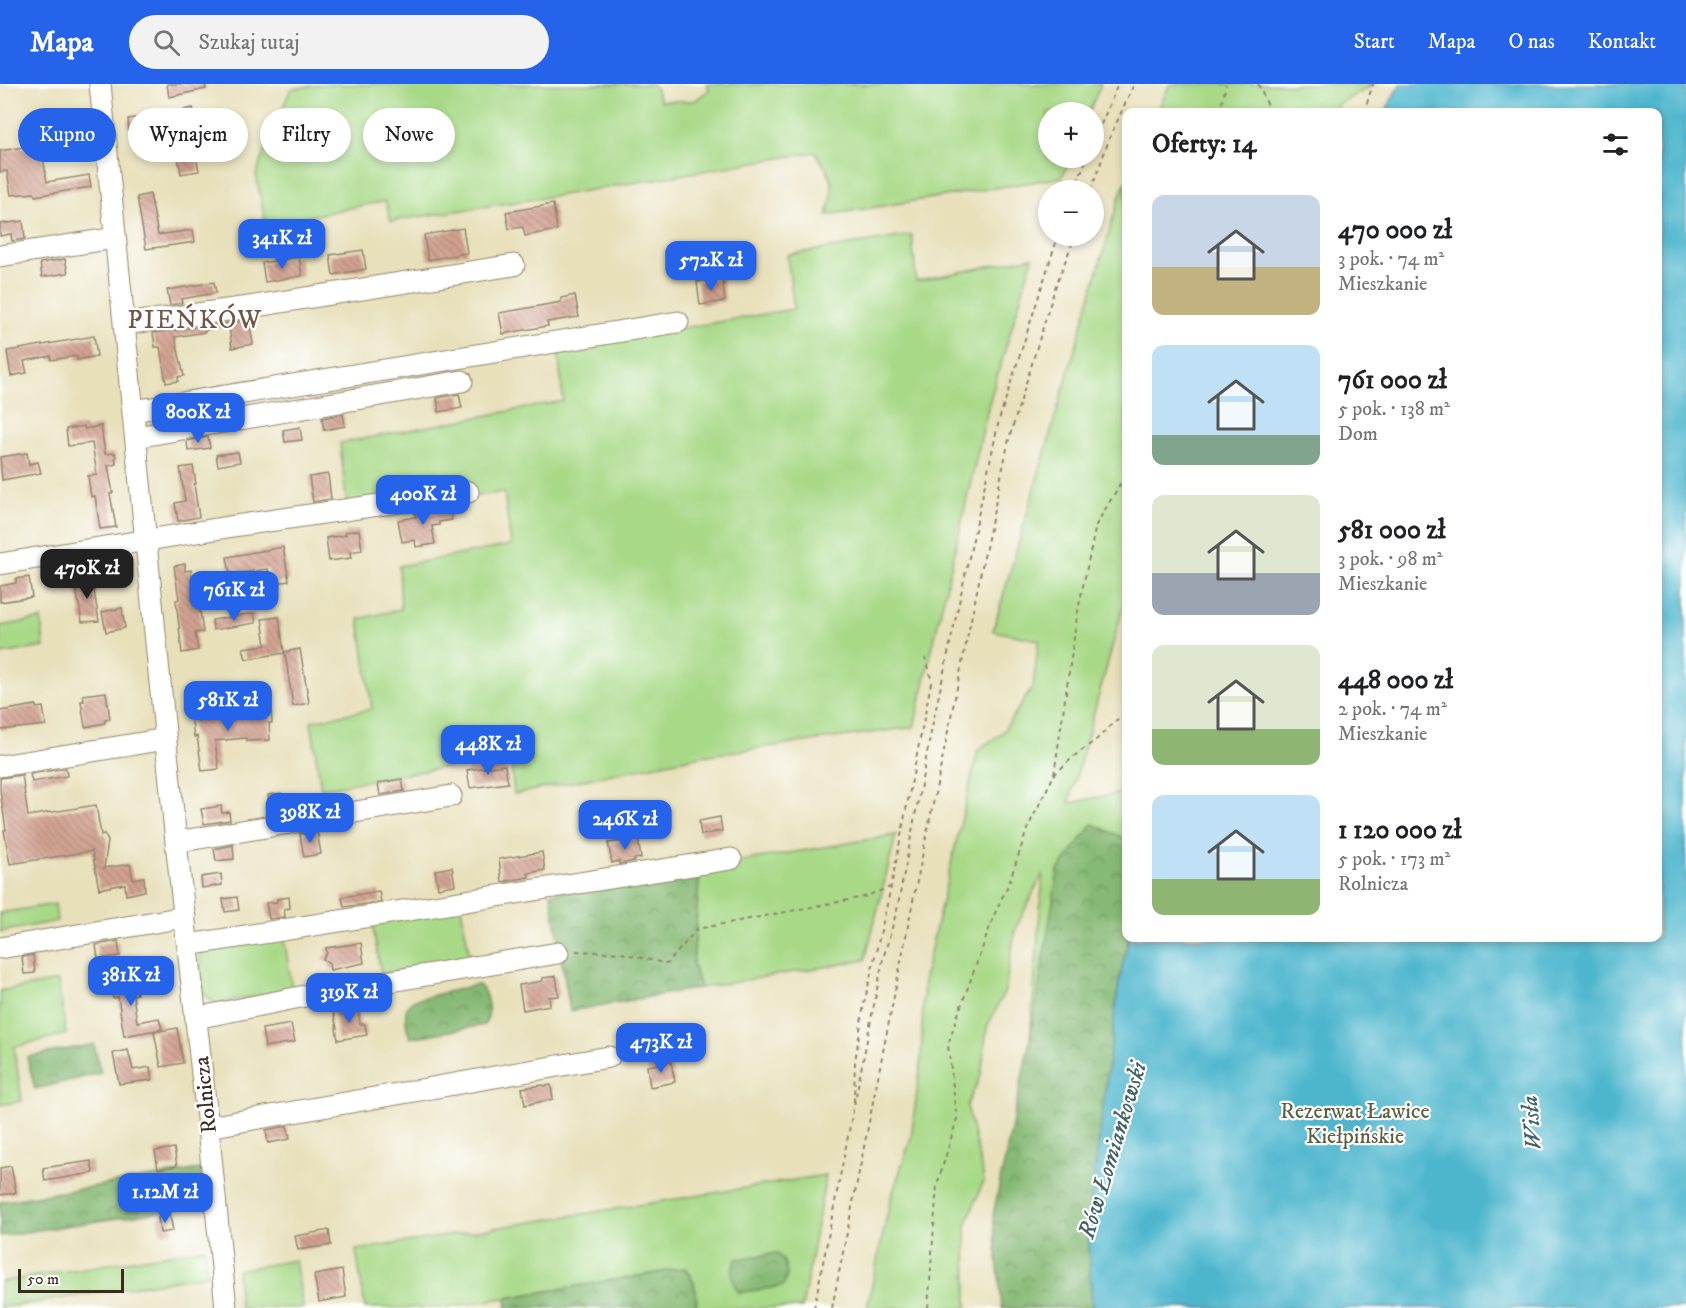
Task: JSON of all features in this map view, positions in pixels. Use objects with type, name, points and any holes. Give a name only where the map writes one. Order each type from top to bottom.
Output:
[{"type":"street","name":"Rolnicza","points":[[100,84],[176,842],[226,1308]]},
{"type":"street","points":[[0,256],[115,238]]},
{"type":"street","points":[[124,324],[249,307],[514,265]]},
{"type":"street","points":[[134,411],[678,322]]},
{"type":"street","points":[[136,436],[462,381]]},
{"type":"street","points":[[0,564],[234,526],[468,492]]},
{"type":"street","points":[[0,766],[166,739]]},
{"type":"street","points":[[176,842],[451,796]]},
{"type":"street","points":[[188,945],[731,859]]},
{"type":"street","points":[[0,948],[185,917]]},
{"type":"street","points":[[196,1018],[325,992],[558,953]]},
{"type":"street","points":[[208,1127],[609,1057]]},
{"type":"path","points":[[1104,117],[1118,84]]},
{"type":"path","points":[[1123,108],[1134,84]]},
{"type":"path","points":[[1221,108],[1226,84]]},
{"type":"path","points":[[1258,84],[1268,108]]},
{"type":"path","points":[[1365,108],[1373,84]]},
{"type":"path","points":[[1095,180],[1122,110]]},
{"type":"path","points":[[814,1308],[883,959],[897,910],[933,722],[999,420],[1055,246]]},
{"type":"path","points":[[832,1308],[978,581],[1010,439],[1055,288],[1071,246]]},
{"type":"path","points":[[928,1308],[937,1185],[957,1119],[948,1045],[995,913],[1010,883],[1028,827],[1054,775],[1078,610],[1096,525],[1122,481]]},
{"type":"path","points":[[854,1111],[855,1061],[864,1005],[891,887],[931,683],[930,670],[925,658]]},
{"type":"path","points":[[1054,775],[1122,715]]},
{"type":"path","points":[[558,953],[575,951],[622,953],[667,963],[697,929],[864,897],[891,887]]},
{"type":"green space","points":[[324,84],[653,84],[661,101],[694,101],[709,90],[707,84],[1101,84],[1093,102],[1038,102],[1038,168],[1066,168],[1062,177],[827,215],[832,196],[832,182],[815,152],[391,221],[385,201],[266,225],[256,175],[261,162],[351,162],[351,108],[283,108],[291,89]]},
{"type":"green space","points":[[1170,84],[1375,84],[1337,105],[1337,108],[1159,108]]},
{"type":"green space","name":"Rezerwat Ławice Kiełpińskie","points":[[1122,191],[1122,611],[1069,803],[1122,793],[1122,942],[1658,942],[1686,1308],[1009,1308],[1043,873],[1015,930],[1005,991],[987,1027],[981,1075],[967,1105],[984,1180],[966,1225],[967,1308],[867,1308],[891,1198],[911,1138],[921,1062],[924,978],[978,750],[1002,733],[1033,687],[1039,640],[993,631]]},
{"type":"green space","points":[[912,235],[916,281],[1033,257],[989,403],[914,727],[701,756],[514,794],[510,756],[321,789],[311,721],[372,709],[359,619],[401,609],[399,566],[511,545],[504,492],[348,516],[340,443],[563,401],[558,349],[794,309],[787,255]]},
{"type":"green space","points":[[41,619],[44,647],[0,654],[0,626]]},
{"type":"green space","points":[[1093,824],[1122,837],[1122,942],[1128,942],[1119,982],[1088,1226],[1092,1308],[1002,1308],[993,1215],[1029,1045],[1058,870]]},
{"type":"green space","points":[[896,835],[865,960],[700,988],[693,965],[700,868]]},
{"type":"green space","points":[[700,868],[693,965],[700,988],[570,1011],[551,893]]},
{"type":"green space","points":[[55,904],[57,921],[0,932],[0,913]]},
{"type":"green space","points":[[461,907],[470,959],[381,974],[372,922]]},
{"type":"green space","points":[[284,936],[292,989],[216,1004],[203,993],[199,950]]},
{"type":"green space","points":[[58,981],[66,1034],[14,1047],[22,1101],[0,1105],[0,991]]},
{"type":"green space","points":[[479,985],[487,999],[488,1016],[484,1025],[410,1038],[406,1011],[410,1003]]},
{"type":"green space","points":[[94,1044],[101,1073],[35,1089],[27,1057]]},
{"type":"green space","points":[[201,1169],[203,1205],[0,1236],[0,1202]]},
{"type":"green space","points":[[826,1175],[802,1308],[696,1308],[695,1287],[685,1268],[445,1308],[365,1308],[356,1250]]},
{"type":"green space","points":[[205,1248],[207,1275],[0,1308],[0,1282]]},
{"type":"green space","points":[[776,1253],[783,1260],[786,1268],[783,1286],[739,1293],[732,1276],[737,1259]]},
{"type":"green space","points":[[295,1260],[303,1308],[240,1308],[237,1270]]},
{"type":"green space","points":[[685,1268],[695,1287],[696,1308],[507,1308],[506,1298]]},
{"type":"water","name":"Rezerwat Ławice Kiełpińskie","points":[[1400,84],[1686,84],[1686,1308],[1092,1308],[1088,1226],[1119,982],[1128,942],[1662,942],[1662,108],[1387,108]]},
{"type":"building","points":[[167,84],[205,84],[206,89],[169,97]]},
{"type":"building","points":[[18,148],[18,162],[44,162],[47,182],[89,175],[91,187],[35,196],[34,193],[11,195],[7,171],[0,172],[0,151]]},
{"type":"building","points":[[179,162],[197,162],[199,171],[181,174]]},
{"type":"building","points":[[150,194],[158,235],[193,230],[195,242],[146,249],[137,197]]},
{"type":"building","points":[[553,204],[557,230],[525,236],[523,227],[509,229],[506,212]]},
{"type":"building","points":[[23,221],[25,239],[12,241],[11,234],[0,236],[0,224]]},
{"type":"building","points":[[463,228],[467,253],[428,260],[424,235]]},
{"type":"building","points":[[363,250],[366,269],[333,275],[330,255]]},
{"type":"building","points":[[299,257],[302,276],[265,282],[262,263]]},
{"type":"building","points":[[65,259],[68,273],[42,277],[40,263]]},
{"type":"building","points":[[722,278],[725,301],[700,305],[697,282]]},
{"type":"building","points":[[214,282],[216,293],[181,299],[182,303],[170,305],[167,290]]},
{"type":"building","points":[[575,295],[579,317],[547,322],[548,326],[503,334],[499,313],[561,302],[561,298]]},
{"type":"building","points":[[249,320],[253,344],[232,348],[229,326],[175,337],[184,376],[178,377],[178,381],[166,383],[160,347],[155,347],[153,333]]},
{"type":"building","points":[[94,336],[97,356],[77,360],[77,356],[51,360],[51,356],[24,361],[27,373],[11,376],[7,351]]},
{"type":"building","points":[[459,394],[462,408],[439,412],[437,398]]},
{"type":"building","points":[[343,414],[345,426],[324,430],[322,418]]},
{"type":"building","points":[[84,426],[85,429],[101,426],[105,454],[115,453],[116,464],[108,466],[116,527],[100,529],[95,496],[91,497],[88,476],[97,475],[92,443],[68,446],[66,429]]},
{"type":"building","points":[[300,427],[302,440],[285,442],[283,430]]},
{"type":"building","points":[[208,437],[210,448],[188,451],[187,441]]},
{"type":"building","points":[[238,452],[240,462],[218,466],[216,455]]},
{"type":"building","points":[[27,453],[29,464],[38,462],[41,473],[2,480],[0,457]]},
{"type":"building","points":[[193,466],[199,517],[178,521],[175,503],[185,501],[180,468]]},
{"type":"building","points":[[328,474],[331,499],[313,502],[309,477]]},
{"type":"building","points":[[450,507],[452,520],[439,522],[439,525],[432,526],[435,544],[416,547],[415,540],[402,542],[398,520],[416,517],[415,513]]},
{"type":"building","points":[[359,530],[362,550],[350,552],[351,558],[329,561],[326,538]]},
{"type":"building","points":[[283,547],[289,581],[271,584],[268,569],[230,574],[227,557]]},
{"type":"building","points":[[185,564],[185,571],[191,570],[195,597],[198,596],[203,632],[195,633],[198,650],[182,653],[176,600],[179,599],[174,566]]},
{"type":"building","points":[[29,577],[32,597],[0,602],[0,586],[16,583],[16,579]]},
{"type":"building","points":[[92,578],[99,621],[82,622],[75,581]]},
{"type":"building","points":[[122,608],[125,628],[106,632],[102,612]]},
{"type":"building","points":[[254,613],[256,623],[213,630],[212,620]]},
{"type":"building","points":[[279,617],[284,652],[300,649],[309,703],[293,706],[285,653],[246,659],[243,648],[266,645],[262,619]]},
{"type":"building","points":[[106,692],[110,719],[105,720],[105,723],[85,727],[81,701],[84,701],[83,695]]},
{"type":"building","points":[[36,705],[36,708],[43,707],[46,725],[0,730],[0,711]]},
{"type":"building","points":[[271,709],[270,740],[247,741],[246,738],[215,741],[219,769],[202,771],[197,736],[194,737],[191,715],[210,712],[210,715],[217,714],[217,716]]},
{"type":"building","points":[[505,765],[508,783],[470,788],[467,770]]},
{"type":"building","points":[[66,768],[67,776],[32,782],[30,774]]},
{"type":"building","points":[[22,775],[28,816],[96,805],[101,835],[104,834],[108,841],[104,868],[130,864],[133,879],[144,877],[145,891],[126,895],[125,884],[99,889],[92,851],[10,864],[4,830],[6,830],[0,778]]},
{"type":"building","points":[[402,779],[404,791],[380,795],[378,783]]},
{"type":"building","points":[[281,793],[283,808],[270,810],[268,795]]},
{"type":"building","points":[[221,806],[222,813],[229,812],[230,820],[204,824],[201,809]]},
{"type":"building","points":[[720,817],[722,831],[701,835],[699,821]]},
{"type":"building","points":[[317,831],[321,854],[304,857],[300,834]]},
{"type":"building","points":[[638,839],[641,858],[619,864],[619,861],[612,863],[608,843]]},
{"type":"building","points":[[233,845],[234,859],[216,861],[214,849]]},
{"type":"building","points":[[542,852],[545,870],[528,873],[529,877],[502,882],[499,859]]},
{"type":"building","points":[[452,867],[455,885],[438,888],[435,870]]},
{"type":"building","points":[[221,874],[222,885],[202,888],[201,877]]},
{"type":"building","points":[[379,891],[381,902],[344,907],[342,897]]},
{"type":"building","points":[[237,897],[239,910],[225,912],[223,899]]},
{"type":"building","points":[[289,897],[290,908],[284,909],[285,917],[269,919],[266,903],[277,902],[277,899]]},
{"type":"building","points":[[118,941],[120,956],[98,959],[96,945]]},
{"type":"building","points":[[361,943],[364,963],[330,970],[329,963],[323,959],[327,953],[326,948]]},
{"type":"building","points":[[33,955],[35,973],[24,974],[22,957]]},
{"type":"building","points":[[134,976],[137,994],[133,995],[137,1022],[159,1018],[162,1029],[124,1036],[118,997],[113,998],[110,979]]},
{"type":"building","points":[[556,976],[559,996],[549,997],[550,1005],[523,1010],[519,985]]},
{"type":"building","points":[[358,1008],[360,1024],[365,1024],[367,1035],[338,1040],[333,1012]]},
{"type":"building","points":[[291,1024],[295,1042],[265,1047],[262,1029]]},
{"type":"building","points":[[177,1028],[183,1063],[161,1067],[154,1032]]},
{"type":"building","points":[[128,1050],[133,1070],[150,1067],[152,1080],[119,1084],[113,1053]]},
{"type":"building","points":[[671,1062],[675,1082],[650,1087],[647,1066]]},
{"type":"building","points":[[551,1085],[553,1099],[525,1105],[522,1088]]},
{"type":"building","points":[[287,1126],[290,1139],[268,1143],[266,1130]]},
{"type":"building","points":[[174,1148],[177,1166],[158,1169],[155,1151]]},
{"type":"building","points":[[91,1161],[93,1173],[45,1181],[43,1168]]},
{"type":"building","points":[[11,1166],[16,1193],[0,1195],[0,1168]]},
{"type":"building","points":[[170,1215],[173,1231],[160,1233],[158,1217]]},
{"type":"building","points":[[329,1230],[331,1245],[298,1250],[295,1236]]},
{"type":"building","points":[[342,1270],[346,1297],[319,1302],[314,1275]]},
{"type":"district","name":"PIEŃKÓW","points":[[195,319]]},
{"type":"water label","name":"Wisła","points":[[1531,1123]]},
{"type":"water label","name":"Rów Łomiankowski","points":[[1112,1150]]}]
